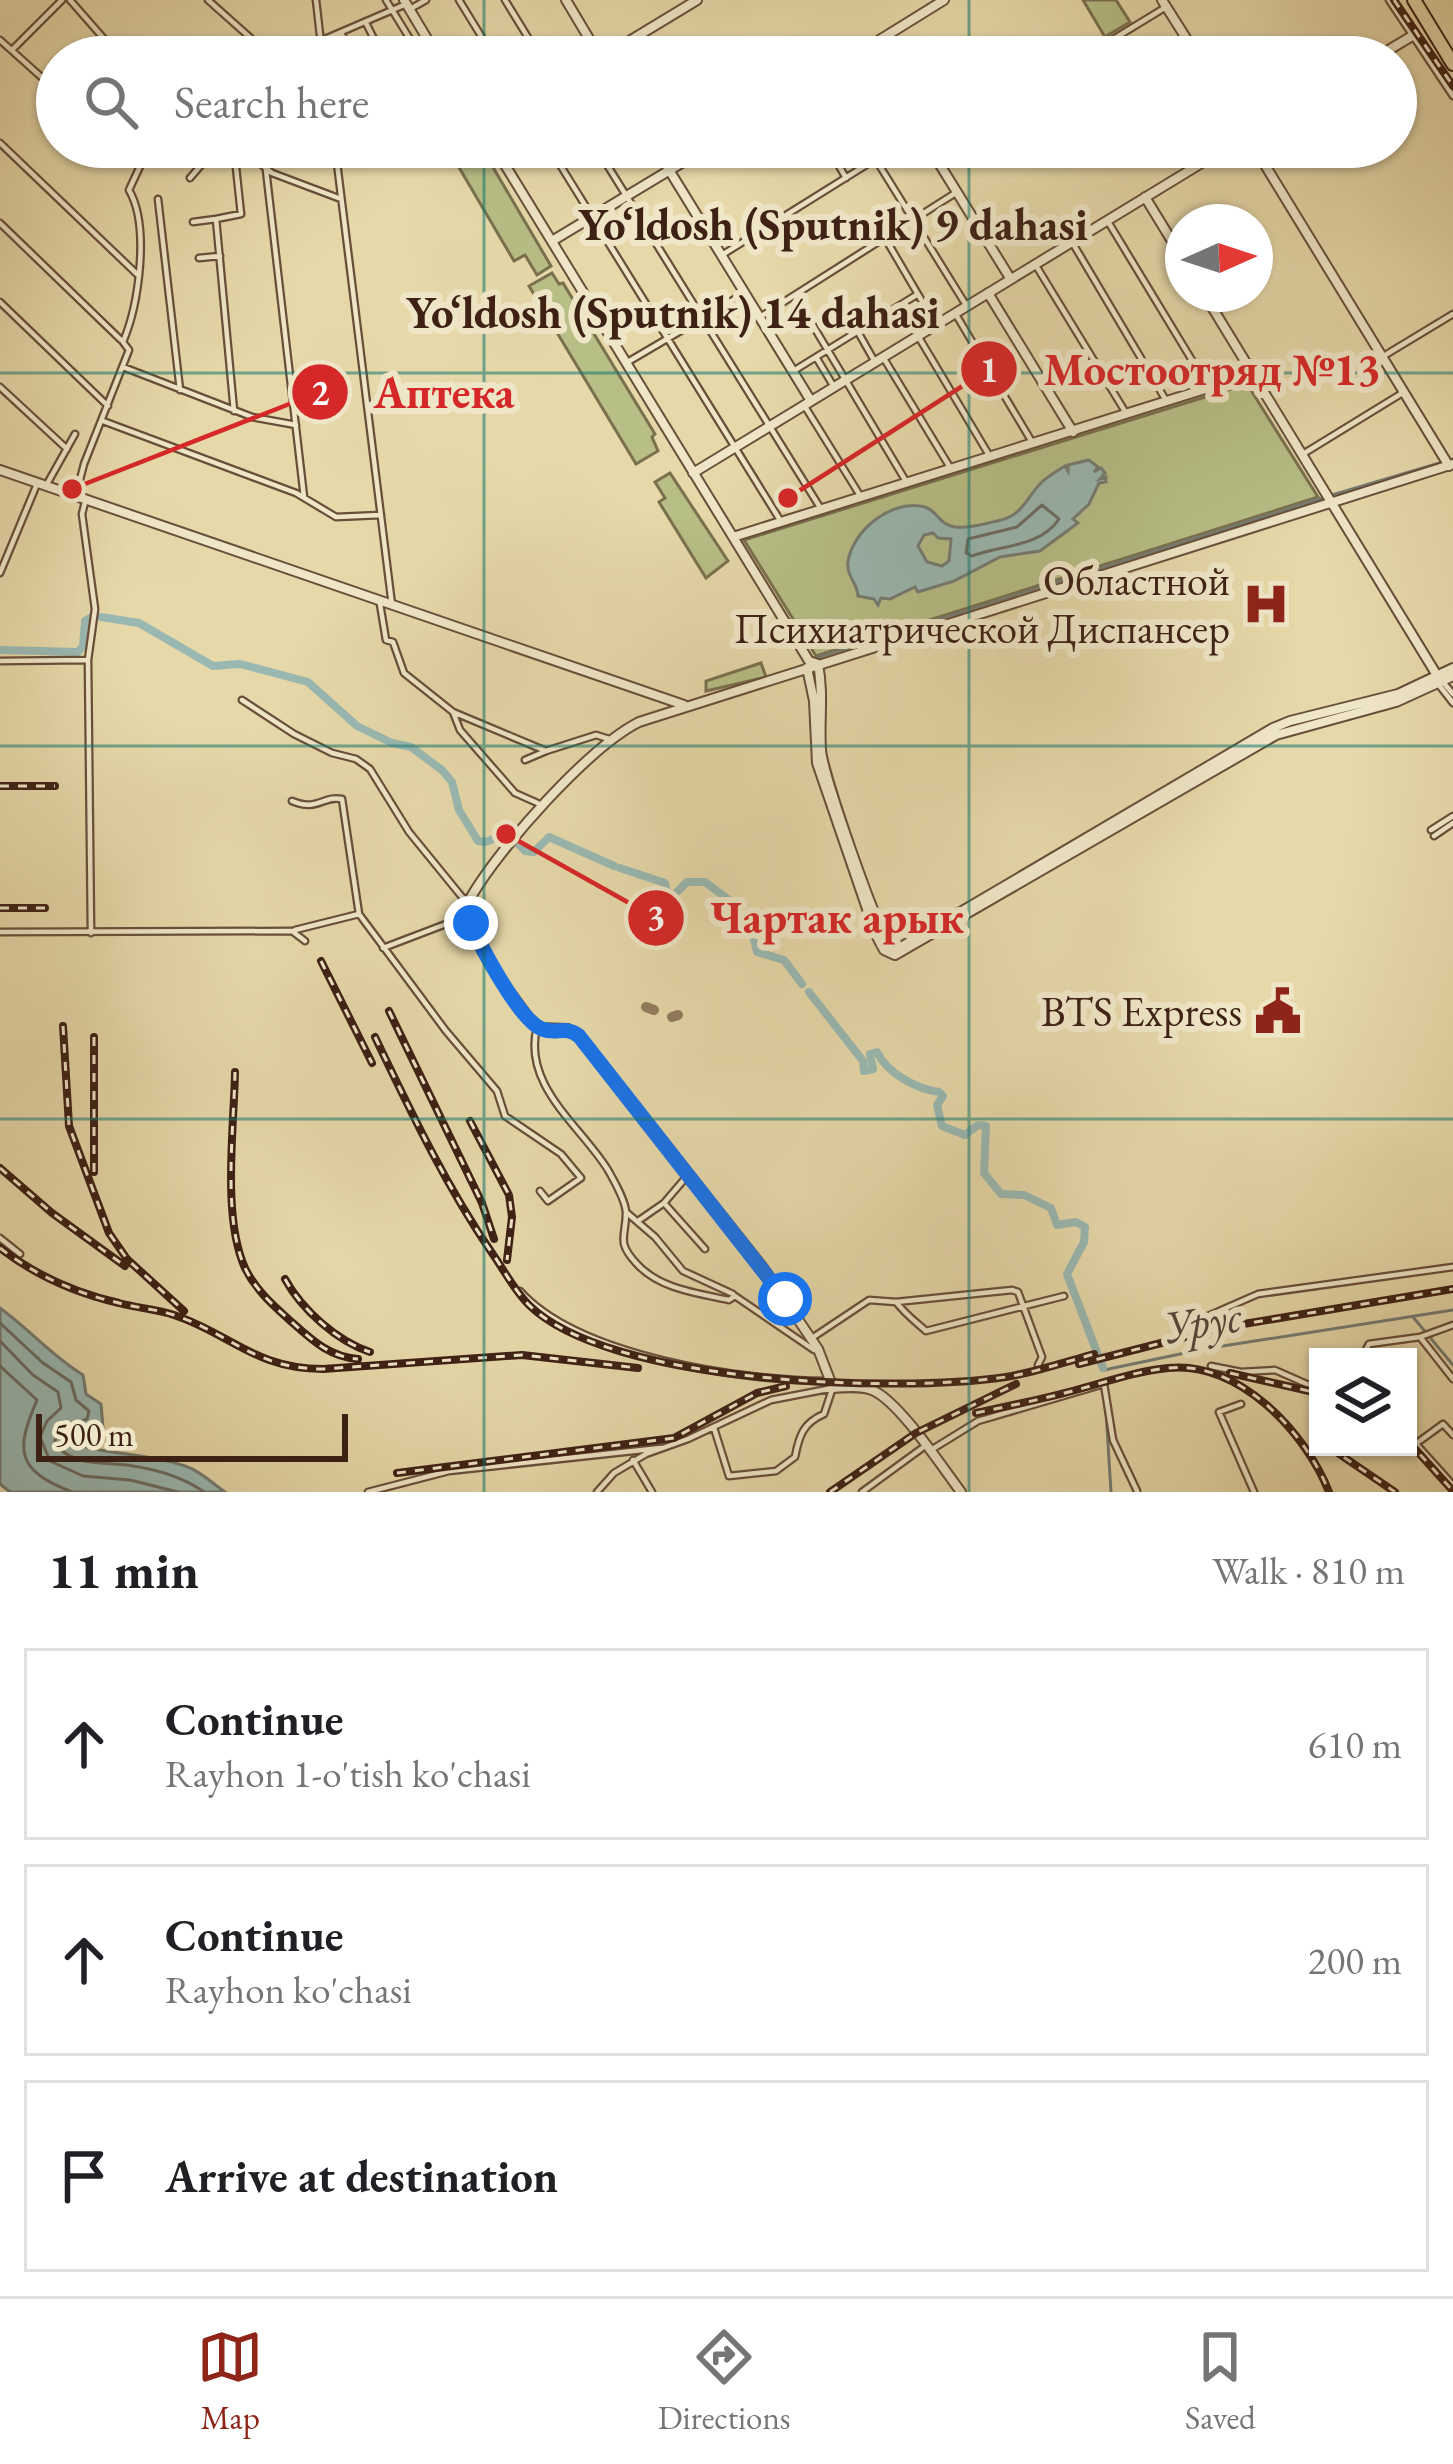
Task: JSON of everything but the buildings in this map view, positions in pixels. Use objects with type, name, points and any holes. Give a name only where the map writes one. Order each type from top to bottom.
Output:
[{"type":"main road","points":[[1414,0],[1453,64]]},
{"type":"main road","points":[[1423,0],[1453,49]]},
{"type":"street","points":[[11,50],[66,0],[100,36]]},
{"type":"street","points":[[208,0],[248,36]]},
{"type":"street","points":[[316,0],[320,36]]},
{"type":"street","points":[[386,0],[408,36]]},
{"type":"street","points":[[336,36],[426,0]]},
{"type":"street","points":[[459,0],[481,36]]},
{"type":"street","points":[[506,0],[527,36]]},
{"type":"street","points":[[566,0],[589,36]]},
{"type":"street","points":[[637,36],[697,0]]},
{"type":"street","points":[[886,36],[944,0]]},
{"type":"street","points":[[1389,0],[1412,36]]},
{"type":"street","points":[[1115,36],[1164,3],[1185,36]]},
{"type":"street","points":[[407,4],[426,36]]},
{"type":"street","points":[[366,22],[373,36]]},
{"type":"street","points":[[0,40],[36,72]]},
{"type":"street","points":[[1417,43],[1453,96]]},
{"type":"street","points":[[0,143],[140,277]]},
{"type":"street","points":[[123,342],[134,316],[140,277],[136,206],[129,190],[139,168]]},
{"type":"street","points":[[190,178],[199,168]]},
{"type":"street","points":[[194,222],[241,215],[235,168]]},
{"type":"street","points":[[338,168],[392,605]]},
{"type":"street","points":[[507,168],[811,664],[823,692],[823,762],[847,843]]},
{"type":"street","points":[[562,168],[782,522]]},
{"type":"street","points":[[609,168],[822,509]]},
{"type":"street","points":[[552,242],[673,168]]},
{"type":"street","points":[[840,168],[846,178]]},
{"type":"street","points":[[722,255],[861,168]]},
{"type":"street","points":[[881,168],[966,306]]},
{"type":"street","points":[[943,168],[1011,279]]},
{"type":"street","points":[[693,473],[1193,168]]},
{"type":"street","points":[[714,1428],[728,1476],[776,1471],[792,1462],[797,1440],[813,1419],[824,1414],[832,1386],[818,1349],[764,1269],[577,1034],[565,1028],[537,1027],[493,966],[469,916],[470,901],[544,806],[609,739],[656,715],[1449,463],[1267,168]]},
{"type":"street","points":[[304,497],[266,170],[341,200]]},
{"type":"street","points":[[670,170],[793,371],[861,497]]},
{"type":"street","points":[[760,317],[957,192]]},
{"type":"street","points":[[1145,197],[1165,230]]},
{"type":"street","points":[[158,199],[180,390]]},
{"type":"street","points":[[216,220],[234,411]]},
{"type":"street","points":[[1107,220],[1209,388]]},
{"type":"street","points":[[0,223],[129,350],[81,496],[95,620],[88,660],[91,933]]},
{"type":"street","points":[[885,238],[936,325]]},
{"type":"street","points":[[1072,242],[1167,403]]},
{"type":"street","points":[[199,258],[220,256]]},
{"type":"street","points":[[1035,264],[1128,416]]},
{"type":"street","points":[[626,363],[745,292]]},
{"type":"street","points":[[988,293],[1073,432]]},
{"type":"street","points":[[793,371],[918,294]]},
{"type":"street","points":[[795,295],[907,483]]},
{"type":"street","points":[[0,302],[108,406]]},
{"type":"street","points":[[1215,312],[1453,694]]},
{"type":"street","points":[[955,313],[1033,444]]},
{"type":"street","points":[[1382,357],[1453,314]]},
{"type":"street","points":[[858,332],[951,469]]},
{"type":"street","points":[[918,336],[990,457]]},
{"type":"street","points":[[816,357],[834,386]]},
{"type":"street","points":[[123,368],[234,411],[296,425]]},
{"type":"street","points":[[733,537],[1252,374]]},
{"type":"street","points":[[0,387],[67,449]]},
{"type":"street","points":[[1303,454],[1404,392]]},
{"type":"street","points":[[103,421],[304,497],[336,517],[381,515]]},
{"type":"street","points":[[0,573],[42,484],[75,434]]},
{"type":"street","points":[[0,470],[686,705]]},
{"type":"street","points":[[0,536],[12,541]]},
{"type":"street","points":[[380,601],[386,640],[393,642],[404,673],[453,712],[546,751]]},
{"type":"street","points":[[0,661],[88,660]]},
{"type":"street","points":[[811,664],[817,763],[864,891],[894,951]]},
{"type":"street","points":[[784,676],[811,685]]},
{"type":"street","points":[[1445,678],[1453,703]]},
{"type":"street","points":[[894,951],[1282,724],[1445,678]]},
{"type":"street","points":[[894,951],[1088,847],[1276,735],[1396,702],[1445,678]]},
{"type":"street","points":[[655,698],[662,706],[656,715]]},
{"type":"street","points":[[242,700],[294,734],[370,769],[410,832],[470,901]]},
{"type":"street","points":[[453,712],[460,730],[515,794],[544,806]]},
{"type":"street","points":[[525,760],[596,736],[609,739]]},
{"type":"street","points":[[292,801],[305,807],[342,799],[359,914],[496,1091],[506,1116],[561,1154],[581,1178],[548,1201],[540,1192]]},
{"type":"street","points":[[1433,833],[1453,819]]},
{"type":"street","points":[[1088,847],[1110,823]]},
{"type":"street","points":[[0,932],[292,931],[359,914]]},
{"type":"street","points":[[383,948],[469,916]]},
{"type":"street","points":[[292,931],[305,941],[302,926]]},
{"type":"street","points":[[537,1027],[534,1050],[540,1077],[608,1170],[626,1212],[683,1271],[735,1296],[818,1349]]},
{"type":"street","points":[[638,1221],[664,1202],[688,1175]]},
{"type":"street","points":[[664,1202],[705,1250]]},
{"type":"street","points":[[626,1212],[621,1229],[624,1247],[640,1268],[669,1286],[729,1300],[735,1296]]},
{"type":"street","points":[[0,1238],[20,1254]]},
{"type":"street","points":[[1185,1326],[1258,1294],[1453,1267]]},
{"type":"street","points":[[812,1338],[862,1303],[1012,1290],[1025,1305],[1042,1357],[1038,1365]]},
{"type":"street","points":[[520,1291],[536,1310],[566,1329],[609,1346],[876,1392],[928,1448],[951,1486],[961,1492]]},
{"type":"street","points":[[896,1302],[926,1331],[1064,1296]]},
{"type":"street","points":[[1369,1348],[1372,1343],[1453,1325]]},
{"type":"street","points":[[1420,1336],[1453,1379]]},
{"type":"street","points":[[1210,1366],[1240,1372],[1275,1370],[1309,1385]]},
{"type":"street","points":[[862,1492],[978,1421],[1104,1384],[1114,1440],[1138,1491]]},
{"type":"street","points":[[597,1492],[633,1460],[771,1400],[832,1386]]},
{"type":"street","points":[[1241,1404],[1219,1412],[1254,1492]]},
{"type":"street","points":[[1417,1443],[1443,1424],[1453,1435]]},
{"type":"street","points":[[1417,1445],[1453,1485]]},
{"type":"street","points":[[368,1492],[449,1471],[661,1448]]},
{"type":"street","points":[[633,1460],[652,1492]]},
{"type":"green space","points":[[1083,0],[1116,0],[1130,22],[1104,36]]},
{"type":"green space","points":[[459,168],[493,168],[551,266],[537,275],[525,255],[514,261]]},
{"type":"green space","points":[[552,273],[563,283],[655,434],[658,451],[636,464],[529,286]]},
{"type":"green space","points":[[1247,384],[1318,497],[816,656],[744,540]]},
{"type":"green space","points":[[670,473],[728,561],[706,578],[659,502],[665,498],[655,482]]},
{"type":"green space","points":[[761,663],[766,677],[706,691],[706,681]]},
{"type":"water","points":[[1089,460],[1098,467],[1094,472],[1101,468],[1105,473],[1100,479],[1106,477],[1106,482],[1099,483],[1089,504],[1073,519],[1078,523],[1040,551],[1000,557],[954,581],[918,592],[915,587],[890,599],[881,598],[878,605],[874,599],[858,596],[848,567],[851,550],[865,529],[887,512],[925,507],[945,524],[960,527],[1001,520],[1020,509],[1047,478],[1065,466],[1068,471],[1068,465]],"holes":[[[933,533],[951,539],[949,561],[942,566],[927,562],[918,546],[924,535]]]},
{"type":"water","points":[[0,1308],[83,1375],[86,1394],[101,1404],[103,1428],[63,1439],[185,1466],[225,1492],[10,1492],[0,1484]]},
{"type":"waterway","points":[[1332,495],[1453,459]]},
{"type":"waterway","points":[[816,658],[1323,498]]},
{"type":"waterway","points":[[101,617],[139,623],[213,666],[240,664],[308,682],[357,726],[411,747],[442,770],[478,841],[508,834],[525,851],[534,852],[549,837],[614,866]]},
{"type":"waterway","points":[[0,650],[78,652],[85,621],[90,618]]},
{"type":"waterway","points":[[620,868],[665,883],[668,896],[687,882],[705,882],[729,900],[730,913],[749,918],[757,952],[784,960],[802,984]]},
{"type":"waterway","points":[[809,992],[863,1061],[864,1071],[873,1069],[870,1054],[877,1052],[903,1079],[943,1096],[937,1105],[942,1126],[965,1135],[978,1125],[986,1126],[984,1173],[1001,1194],[1024,1195],[1051,1208],[1057,1225],[1076,1222],[1085,1227],[1084,1242],[1067,1274],[1103,1368]]},
{"type":"waterway","name":"Урус","points":[[1104,1370],[1204,1349],[1453,1310]]},
{"type":"waterway","points":[[1413,1317],[1453,1365]]},
{"type":"waterway","points":[[1106,1411],[1111,1492]]},
{"type":"taxiway","points":[[646,1007],[654,1010]]},
{"type":"taxiway","points":[[672,1017],[678,1015]]},
{"type":"railway","points":[[1394,0],[1453,86]]},
{"type":"railway","points":[[0,786],[55,786]]},
{"type":"railway","points":[[0,908],[45,908]]},
{"type":"railway","points":[[321,961],[372,1063]]},
{"type":"railway","points":[[389,1011],[482,1203],[494,1239]]},
{"type":"railway","points":[[63,1026],[69,1126],[109,1233],[127,1259],[184,1311]]},
{"type":"railway","points":[[94,1037],[94,1172]]},
{"type":"railway","points":[[375,1037],[444,1174],[509,1280],[529,1305],[568,1331],[622,1352],[686,1367],[828,1382],[897,1384],[1006,1377],[1094,1354]]},
{"type":"railway","points":[[235,1072],[231,1198],[245,1268],[266,1298],[309,1337],[331,1352],[358,1359]]},
{"type":"railway","points":[[470,1121],[509,1195],[512,1217],[507,1260]]},
{"type":"railway","points":[[0,1168],[125,1266]]},
{"type":"railway","points":[[0,1248],[71,1288],[174,1315],[261,1357],[299,1367],[522,1355],[638,1368]]},
{"type":"railway","points":[[285,1279],[322,1323],[370,1352]]},
{"type":"railway","points":[[1079,1364],[1220,1328],[1453,1289]]},
{"type":"railway","points":[[976,1413],[1145,1372],[1194,1369],[1220,1376],[1266,1405],[1304,1447],[1329,1492]]},
{"type":"railway","points":[[1230,1373],[1309,1391]]},
{"type":"railway","points":[[830,1492],[916,1433],[1016,1384]]},
{"type":"railway","points":[[397,1473],[674,1438],[757,1393],[786,1386]]},
{"type":"railway","points":[[1417,1451],[1453,1491]]},
{"type":"railway","points":[[1342,1456],[1395,1492]]},
{"type":"place","name":"Аптека","points":[[72,489]]},
{"type":"place","name":"Мостоотряд №13","points":[[788,498]]},
{"type":"place","name":"Областной Психиатрической Диспансер","points":[[1266,604]]},
{"type":"place","name":"Чартак арык","points":[[506,834]]},
{"type":"place","name":"BTS Express","points":[[1278,1011]]},
{"type":"district","name":"Yo‘ldosh (Sputnik) 9 dahasi","points":[[833,224]]},
{"type":"district","name":"Yo‘ldosh (Sputnik) 14 dahasi","points":[[673,312]]},
{"type":"route","points":[[471,923],[493,966],[533,1023],[545,1030],[568,1029],[579,1036],[785,1299]]}]
